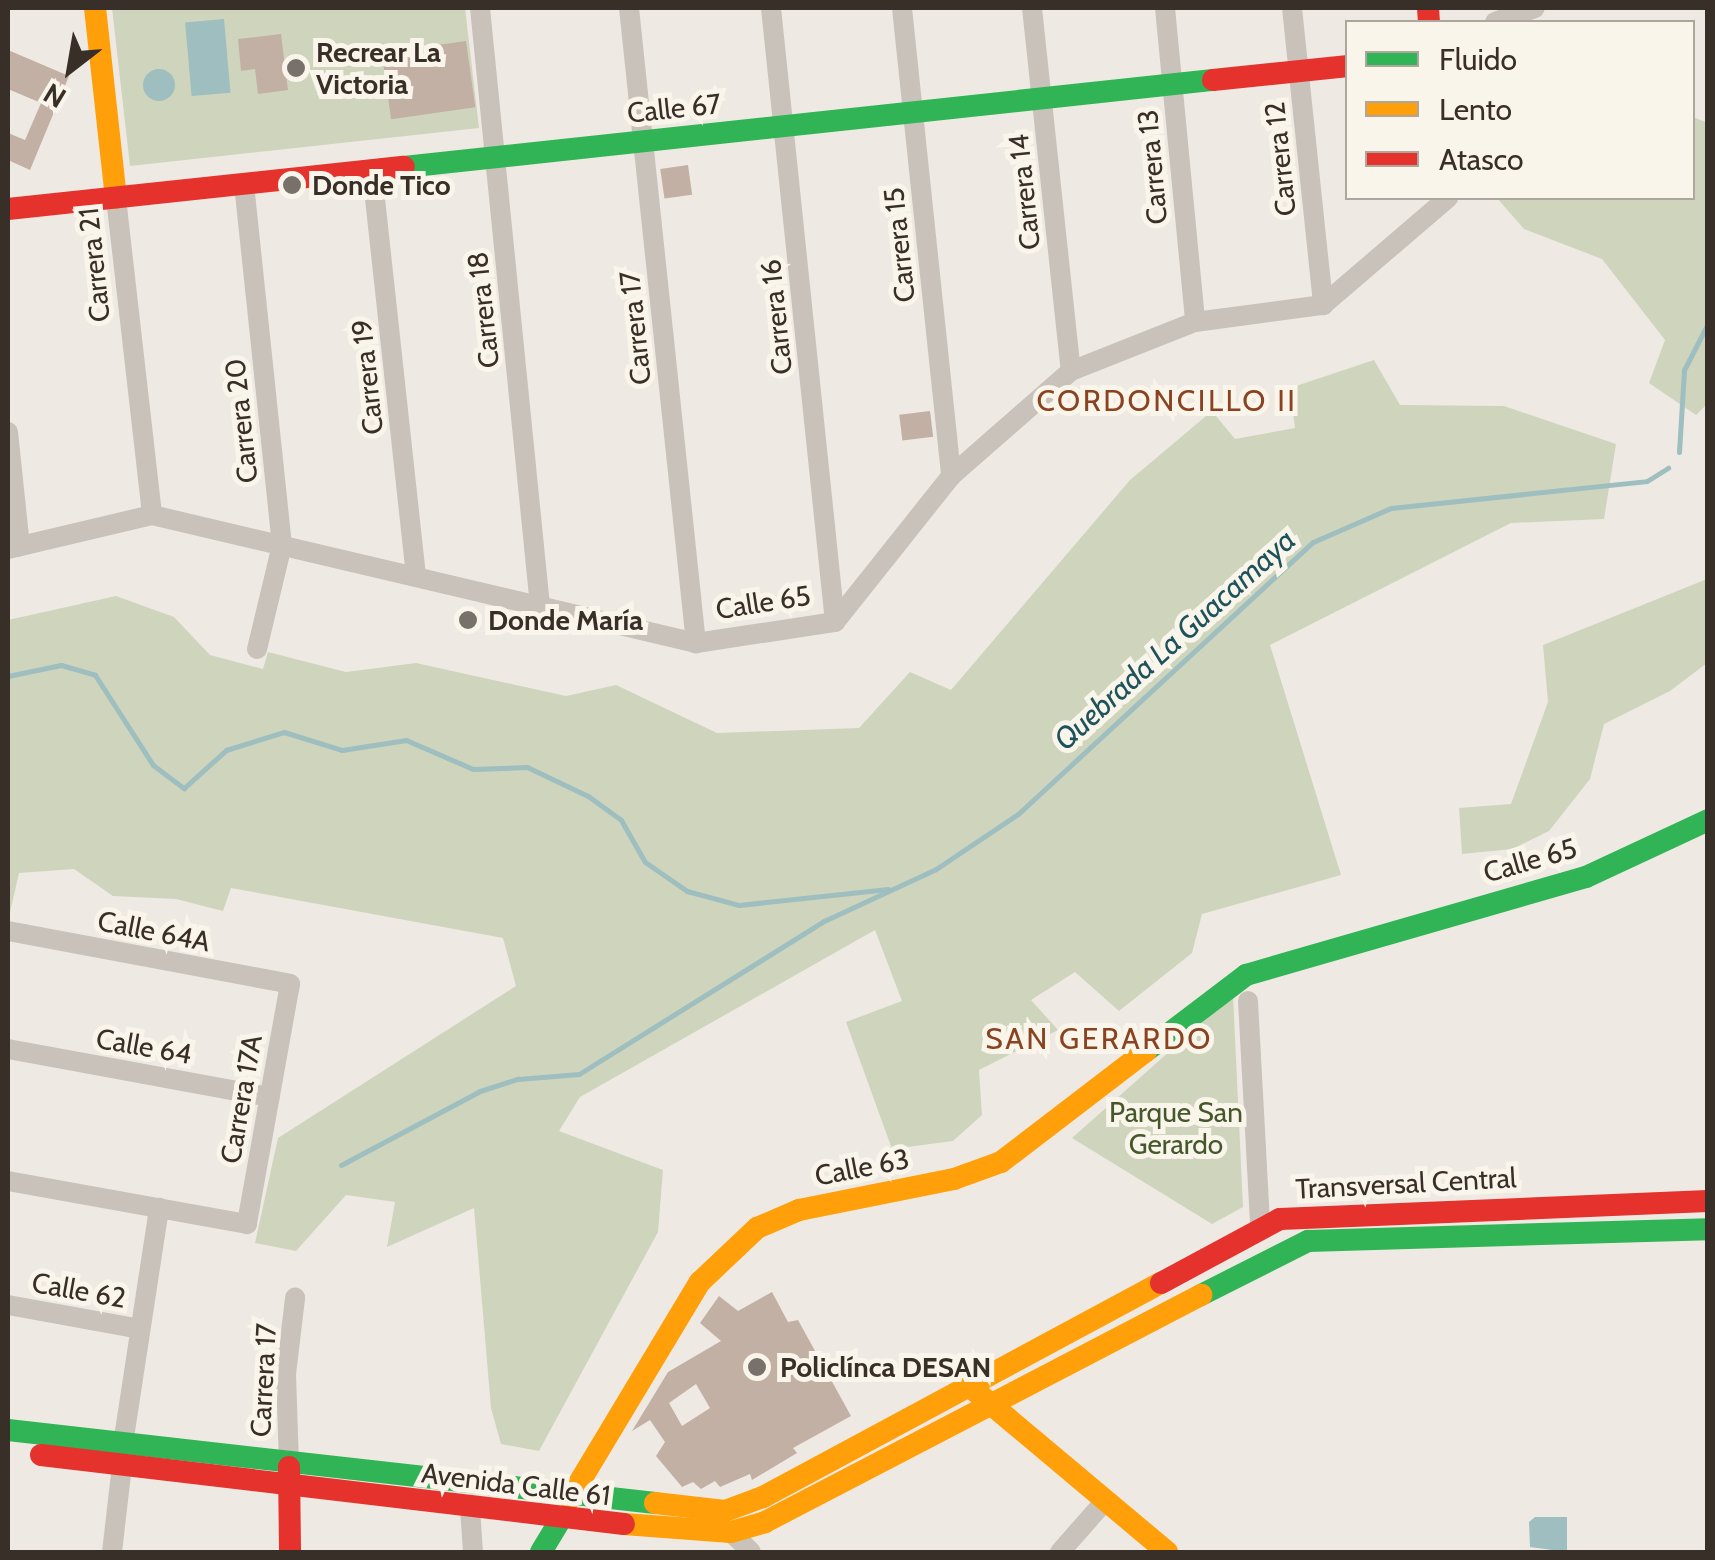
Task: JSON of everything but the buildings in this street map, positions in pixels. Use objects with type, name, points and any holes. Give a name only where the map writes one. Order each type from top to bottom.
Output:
[{"type":"main road","name":"Carrera 21","points":[[95,8],[116,198]]},
{"type":"main road","name":"Calle 67","points":[[8,210],[1345,66]]},
{"type":"main road","name":"Calle 65","points":[[1246,975],[1586,877],[1708,820]]},
{"type":"main road","name":"Calle 63","points":[[570,1498],[682,1308],[738,1242],[799,1210],[954,1179],[1001,1162],[1246,975]]},
{"type":"main road","name":"Transversal Central","points":[[969,1398],[1260,1226],[1314,1213],[1708,1202]]},
{"type":"main road","name":"Transversal Central","points":[[969,1398],[1037,1377],[1276,1253],[1320,1238],[1708,1229]]},
{"type":"main road","points":[[1029,1436],[1026,1402],[1037,1377]]},
{"type":"main road","name":"Avenida Calle 61","points":[[8,1430],[122,1454],[290,1475],[709,1512],[737,1509],[969,1398]]},
{"type":"main road","name":"Avenida Calle 61","points":[[290,1475],[470,1509],[560,1520],[731,1532],[765,1522],[969,1398]]},
{"type":"main road","points":[[969,1398],[1029,1436],[1137,1552]]},
{"type":"main road","points":[[969,1398],[1099,1508],[1167,1552]]},
{"type":"main road","name":"Avenida Calle 61","points":[[8,1451],[122,1454]]},
{"type":"main road","points":[[290,1475],[290,1552]]},
{"type":"main road","points":[[541,1552],[560,1520]]},
{"type":"street","name":"Carrera 18","points":[[480,8],[540,606]]},
{"type":"street","name":"Carrera 17","points":[[629,8],[696,643]]},
{"type":"street","name":"Carrera 16","points":[[771,8],[836,622]]},
{"type":"street","name":"Carrera 15","points":[[902,8],[951,476]]},
{"type":"street","name":"Carrera 14","points":[[1032,8],[1071,371]]},
{"type":"street","name":"Carrera 13","points":[[1165,8],[1194,322]]},
{"type":"street","name":"Carrera 12","points":[[1292,8],[1323,306]]},
{"type":"street","points":[[1502,20],[1535,8]]},
{"type":"street","name":"Carrera 19","points":[[372,171],[416,576]]},
{"type":"street","name":"Carrera 20","points":[[244,184],[282,545],[257,649]]},
{"type":"street","name":"Carrera 21","points":[[116,198],[152,515]]},
{"type":"street","points":[[1323,306],[1447,200]]},
{"type":"street","name":"Calle 65","points":[[14,547],[152,515],[696,643],[836,622],[951,476],[1071,371],[1194,322],[1323,306]]},
{"type":"street","points":[[8,432],[14,547]]},
{"type":"street","name":"Calle 64A","points":[[8,931],[290,984]]},
{"type":"street","name":"Carrera 17A","points":[[159,1208],[247,1224],[290,984]]},
{"type":"street","points":[[1248,1001],[1260,1226]]},
{"type":"street","name":"Calle 64","points":[[8,1049],[270,1097]]},
{"type":"street","points":[[8,1181],[159,1208],[122,1454],[112,1552]]},
{"type":"street","name":"Carrera 17","points":[[290,1475],[286,1374],[296,1298]]},
{"type":"street","name":"Calle 62","points":[[8,1306],[140,1329]]},
{"type":"street","points":[[1060,1552],[1099,1508]]},
{"type":"street","points":[[470,1509],[473,1552]]},
{"type":"street","points":[[731,1532],[751,1552]]},
{"type":"green space","name":"Recrear La Victoria","points":[[112,8],[465,8],[479,128],[130,166]]},
{"type":"green space","points":[[1695,118],[1708,123],[1708,403],[1696,415],[1649,383],[1665,340],[1602,259],[1524,229],[1499,200],[1695,200]]},
{"type":"green space","points":[[1374,360],[1400,405],[1504,406],[1616,444],[1604,519],[1511,523],[1270,645],[1341,875],[1202,914],[1192,953],[1119,1011],[1075,972],[1031,1000],[1058,1030],[979,1070],[982,1115],[953,1141],[892,1149],[846,1022],[902,1001],[875,930],[580,1097],[559,1131],[663,1170],[658,1232],[539,1451],[501,1444],[491,1408],[474,1208],[387,1247],[395,1202],[346,1195],[296,1251],[255,1243],[278,1138],[516,986],[503,938],[231,888],[223,911],[176,899],[113,896],[74,869],[19,873],[8,921],[8,620],[116,596],[174,617],[210,655],[263,669],[268,652],[346,672],[416,663],[566,696],[616,685],[717,733],[859,728],[910,672],[951,690],[1130,480],[1212,411],[1235,439],[1295,428],[1290,388]]},
{"type":"green space","points":[[1707,579],[1707,663],[1670,691],[1604,724],[1590,779],[1549,831],[1512,849],[1462,854],[1459,808],[1511,804],[1548,702],[1543,645]]},
{"type":"green space","name":"Parque San Gerardo","points":[[1233,995],[1243,1207],[1212,1224],[1072,1138]]},
{"type":"water","points":[[224,19],[230,93],[192,96],[185,22]]},
{"type":"water","points":[[159,69],[170,74],[175,85],[170,96],[159,101],[148,96],[143,85],[148,74]]},
{"type":"water","points":[[1535,1517],[1567,1517],[1567,1552],[1530,1547],[1529,1522]]},
{"type":"waterway","name":"Quebrada La Guacamaya","points":[[1679,452],[1684,370],[1708,323]]},
{"type":"waterway","name":"Quebrada La Guacamaya","points":[[341,1165],[480,1091],[518,1079],[579,1074],[824,921],[936,869],[1018,814],[1313,542],[1391,508],[1647,481],[1668,468]]},
{"type":"waterway","points":[[8,676],[61,665],[95,675],[153,765],[184,788],[226,750],[284,732],[342,750],[406,740],[473,769],[527,767],[588,796],[621,820],[645,862],[687,891],[739,905],[888,889]]},
{"type":"traffic: fast","points":[[404,167],[1213,80]]},
{"type":"traffic: fast","points":[[1146,1051],[1246,975],[1586,877],[1708,820]]},
{"type":"traffic: fast","points":[[1201,1295],[1308,1241],[1708,1229]]},
{"type":"traffic: fast","points":[[8,1430],[655,1503]]},
{"type":"traffic: fast","points":[[541,1552],[560,1520]]},
{"type":"traffic: slow","points":[[95,8],[116,198]]},
{"type":"traffic: slow","points":[[570,1498],[700,1282],[757,1228],[799,1210],[954,1179],[1001,1162],[1146,1051]]},
{"type":"traffic: slow","points":[[655,1503],[725,1511],[763,1497],[1161,1283]]},
{"type":"traffic: slow","points":[[624,1524],[731,1532],[765,1522],[1201,1295]]},
{"type":"traffic: slow","points":[[974,1390],[1167,1552]]},
{"type":"traffic: jam","points":[[1428,8],[1429,20]]},
{"type":"traffic: jam","points":[[1213,80],[1345,66]]},
{"type":"traffic: jam","points":[[8,209],[404,167]]},
{"type":"traffic: jam","points":[[1161,1283],[1280,1219],[1708,1201]]},
{"type":"traffic: jam","points":[[41,1455],[624,1524]]},
{"type":"traffic: jam","points":[[289,1467],[290,1552]]},
{"type":"place","name":"Recrear La Victoria","points":[[296,68]]},
{"type":"place","name":"Donde Tico","points":[[292,185]]},
{"type":"place","name":"Donde María","points":[[468,620]]},
{"type":"place","name":"Policlínca DESAN","points":[[757,1367]]},
{"type":"district","name":"CORDONCILLO II","points":[[1167,401]]},
{"type":"district","name":"SAN GERARDO","points":[[1099,1039]]}]
